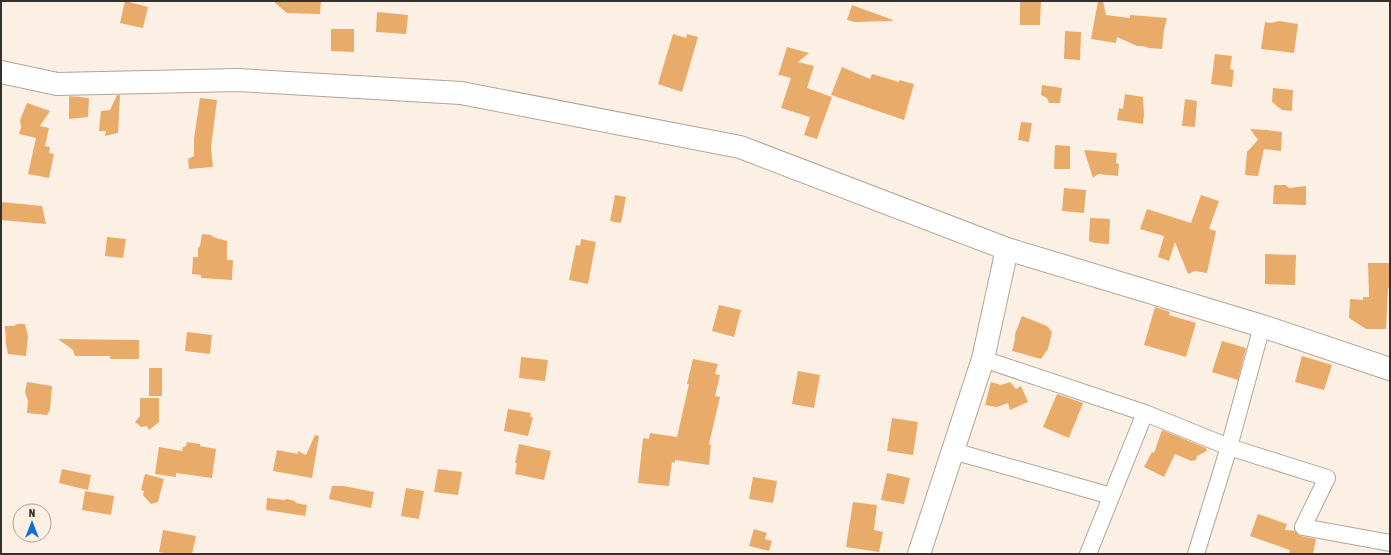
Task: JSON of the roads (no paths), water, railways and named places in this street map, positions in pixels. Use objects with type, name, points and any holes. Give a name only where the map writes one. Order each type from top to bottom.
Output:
[{"type":"street","points":[[1,72],[57,84],[238,80],[461,92],[740,148],[1007,249],[1262,326],[1390,369]]},
{"type":"street","points":[[919,554],[983,359],[1007,249]]},
{"type":"street","points":[[1196,554],[1229,447],[1262,326]]},
{"type":"street","points":[[983,359],[1145,413],[1229,447],[1327,478],[1303,527],[1390,543]]},
{"type":"street","points":[[1088,554],[1145,413]]},
{"type":"street","points":[[953,451],[1112,496]]}]
